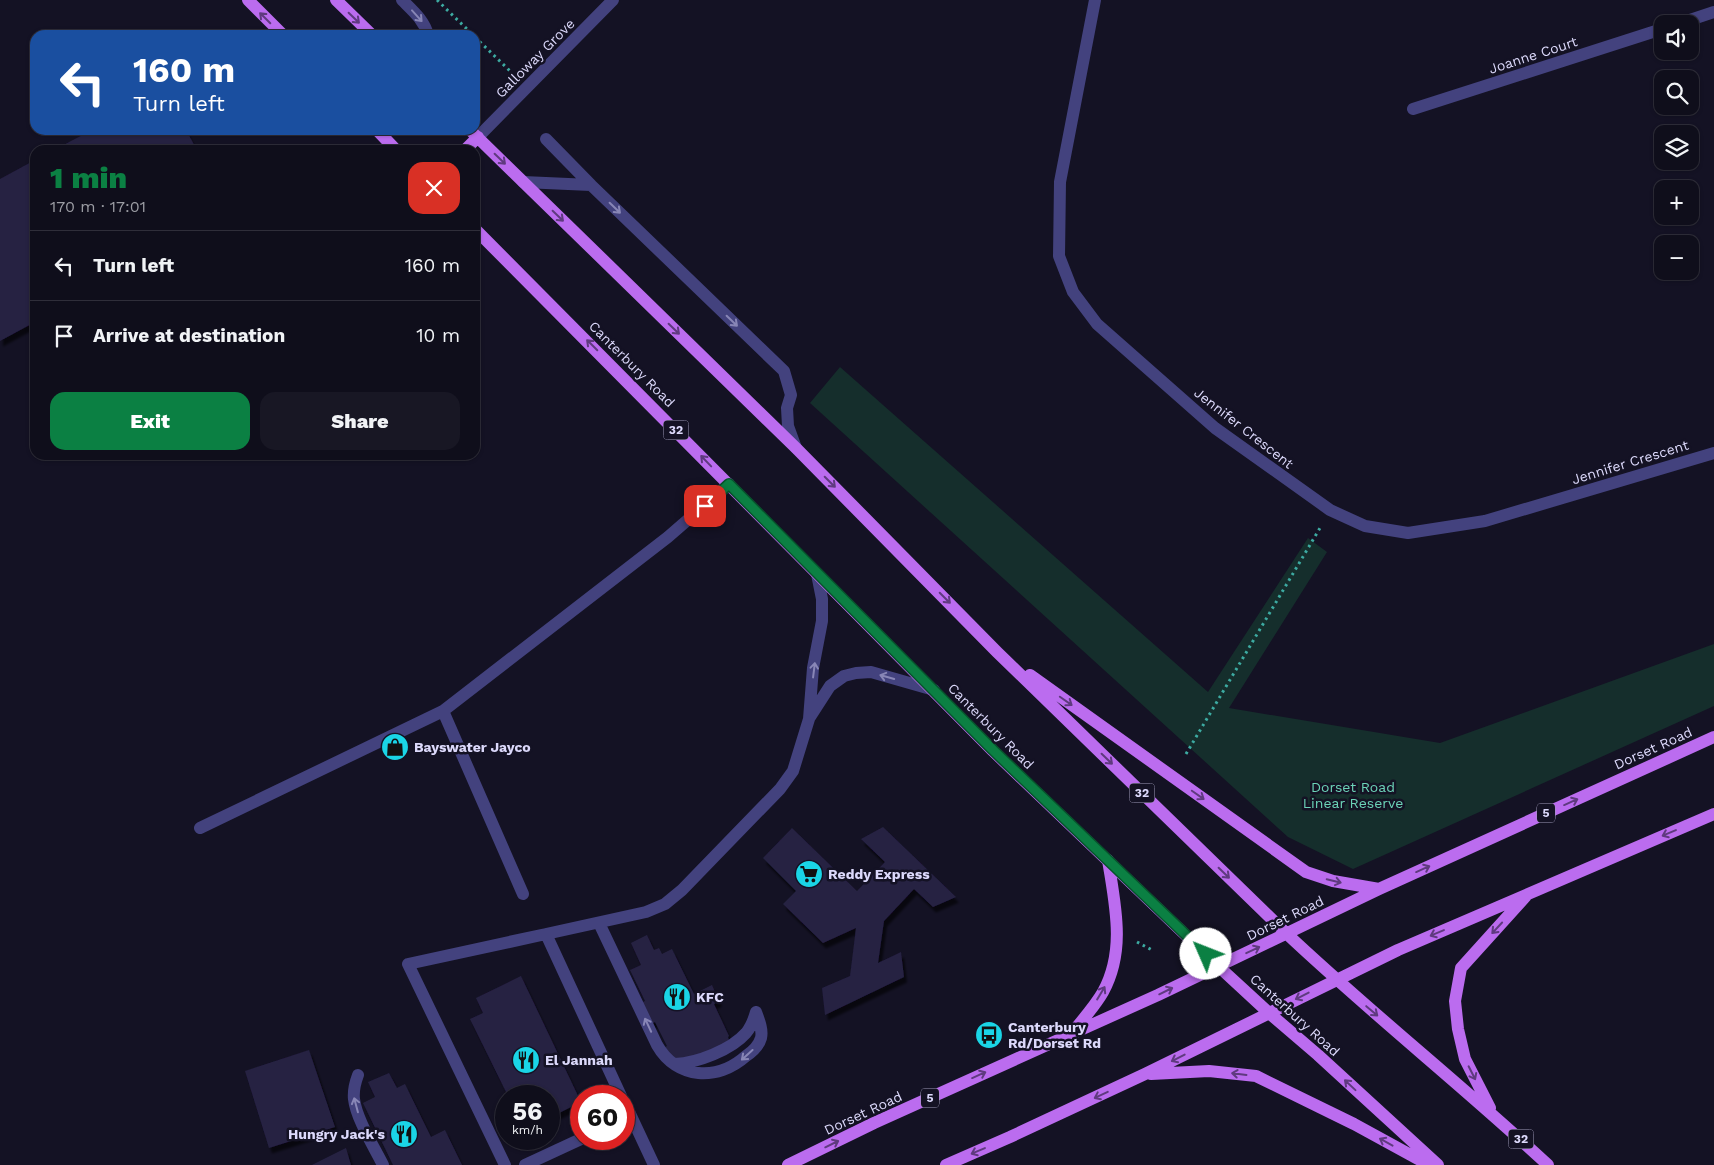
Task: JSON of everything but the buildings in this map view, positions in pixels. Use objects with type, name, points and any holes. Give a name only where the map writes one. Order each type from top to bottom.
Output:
[{"type":"main road","points":[[248,0],[278,30]]},
{"type":"main road","points":[[336,0],[367,30]]},
{"type":"main road","points":[[382,135],[391,145]]},
{"type":"main road","name":"32","points":[[475,135],[796,448],[997,652],[1287,934],[1335,979],[1493,1113],[1548,1165]]},
{"type":"main road","name":"Canterbury Road","points":[[480,234],[993,750],[1218,966],[1438,1165]]},
{"type":"main road","points":[[997,652],[1306,872],[1333,881],[1379,889]]},
{"type":"main road","name":"Dorset Road","points":[[788,1165],[874,1123],[1158,995],[1379,889],[1714,737]]},
{"type":"main road","points":[[946,1165],[1145,1074],[1335,979],[1398,950],[1714,814]]},
{"type":"main road","points":[[1073,1032],[1103,992],[1112,969],[1118,939],[1108,860]]},
{"type":"main road","points":[[1493,1113],[1465,1059],[1458,1029],[1455,1001],[1460,968],[1530,892]]},
{"type":"main road","points":[[1145,1074],[1209,1071],[1256,1076],[1354,1124],[1429,1165]]},
{"type":"street","points":[[402,0],[420,18],[427,30]]},
{"type":"street","name":"Galloway Grove","points":[[480,128],[613,0]]},
{"type":"street","name":"Jennifer Crescent","points":[[1095,0],[1060,182],[1060,256],[1072,292],[1097,324],[1215,428],[1330,510],[1365,526],[1408,532],[1485,521],[1714,453]]},
{"type":"street","points":[[1699,17],[1714,12]]},
{"type":"street","name":"Joanne Court","points":[[1413,109],[1654,32]]},
{"type":"street","points":[[546,140],[784,371],[790,395],[787,408],[788,426],[796,448]]},
{"type":"street","points":[[523,182],[591,185]]},
{"type":"street","points":[[200,828],[443,711],[668,537],[729,484]]},
{"type":"street","points":[[505,1165],[408,964],[646,912],[665,904],[682,890],[780,789],[793,771],[809,719],[813,668],[822,621],[822,599],[817,574]]},
{"type":"street","points":[[809,719],[830,686],[850,674],[871,672],[934,690]]},
{"type":"street","points":[[443,711],[523,894]]},
{"type":"street","points":[[599,923],[657,1045],[668,1061],[688,1070],[713,1074],[728,1069],[752,1051],[761,1038],[760,1024],[756,1012],[747,1032],[737,1042],[696,1062],[675,1064]]},
{"type":"street","points":[[546,934],[616,1085]]},
{"type":"street","points":[[358,1075],[354,1086],[354,1098],[383,1165]]},
{"type":"street","points":[[635,1131],[654,1165]]},
{"type":"street","points":[[525,1165],[570,1143]]},
{"type":"path","points":[[437,0],[468,30]]},
{"type":"path","points":[[480,42],[510,71]]},
{"type":"path","points":[[1186,754],[1330,510]]},
{"type":"path","points":[[1134,940],[1152,950]]},
{"type":"green space","name":"Dorset Road Linear Reserve","points":[[840,367],[1208,692],[1308,538],[1327,552],[1229,708],[1440,743],[1714,644],[1714,706],[1353,869],[1288,837],[810,403]]},
{"type":"place","name":"Bayswater Jayco","points":[[395,747]]},
{"type":"place","name":"Reddy Express","points":[[809,874]]},
{"type":"place","name":"KFC","points":[[677,997]]},
{"type":"place","name":"Canterbury Rd/Dorset Rd","points":[[989,1035]]},
{"type":"place","name":"El Jannah","points":[[526,1060]]},
{"type":"place","name":"Hungry Jack's","points":[[404,1134]]},
{"type":"route","points":[[705,506],[729,484],[993,750],[1206,954]]}]
